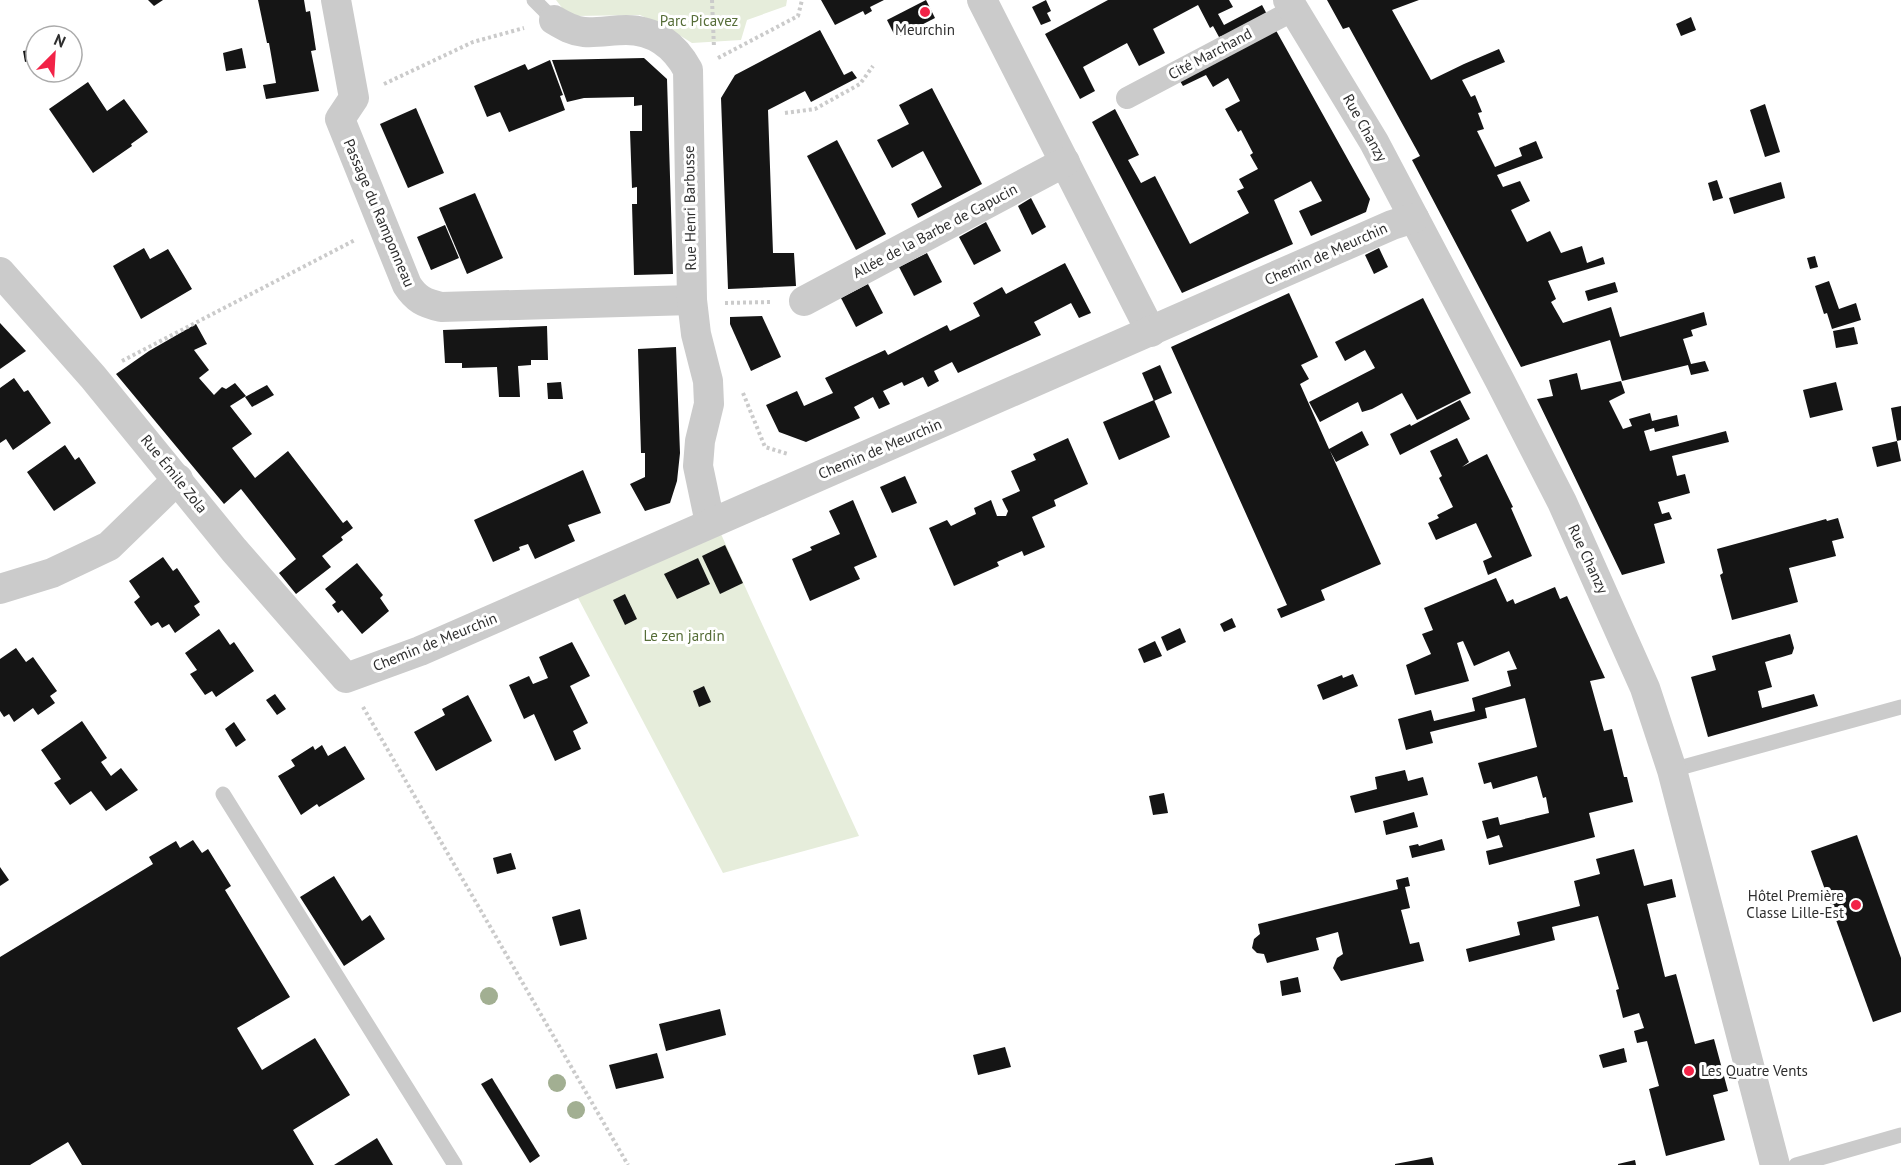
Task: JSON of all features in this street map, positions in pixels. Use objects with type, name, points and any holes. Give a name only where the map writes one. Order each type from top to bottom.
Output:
[{"type":"street","points":[[336,0],[354,98]]},
{"type":"street","points":[[982,0],[1151,332]]},
{"type":"street","name":"Cité Marchand","points":[[1127,98],[1291,5]]},
{"type":"street","name":"Rue Chanzy","points":[[1291,5],[1340,83],[1414,218],[1562,502],[1646,688],[1672,770],[1775,1165]]},
{"type":"street","points":[[544,10],[569,28],[585,32],[627,30],[646,32],[661,39],[681,57],[701,65]]},
{"type":"street","name":"Rue Henri Barbusse","points":[[701,65],[704,302],[696,334],[708,381],[709,404],[700,441],[699,466],[710,523]]},
{"type":"street","name":"Passage du Ramponneau","points":[[354,98],[340,119],[407,285],[414,296],[426,304],[441,307],[704,302]]},
{"type":"street","name":"Allée de la Barbe de Capucin","points":[[804,301],[1065,162]]},
{"type":"street","name":"Chemin de Meurchin","points":[[346,678],[420,651],[1392,225],[1414,218]]},
{"type":"street","name":"Rue Émile Zola","points":[[0,272],[93,377],[234,550],[346,678]]},
{"type":"street","points":[[0,589],[52,573],[109,546],[178,479]]},
{"type":"lane","points":[[1672,770],[1901,707]]},
{"type":"lane","points":[[223,794],[455,1165]]},
{"type":"lane","points":[[1796,1165],[1901,1135]]},
{"type":"path","points":[[701,65],[712,0]]},
{"type":"path","points":[[701,65],[798,16],[802,0]]},
{"type":"path","points":[[354,98],[544,10]]},
{"type":"path","points":[[785,112],[815,109],[860,84],[873,66]]},
{"type":"path","points":[[93,377],[357,238]]},
{"type":"path","points":[[704,302],[804,301]]},
{"type":"path","points":[[740,385],[765,447],[835,469]]},
{"type":"path","points":[[346,678],[628,1165]]},
{"type":"green space","name":"Parc Picavez","points":[[556,0],[787,0],[786,6],[747,20],[741,40],[692,43],[668,28],[640,15],[574,16],[563,9]]},
{"type":"green space","name":"Le zen jardin","points":[[720,532],[859,836],[723,873],[577,596]]},
{"type":"building","points":[[148,0],[163,0],[154,6]]},
{"type":"building","points":[[258,0],[304,0],[306,12],[310,11],[316,50],[311,51],[319,91],[266,99],[263,85],[276,83]]},
{"type":"building","points":[[821,0],[884,0],[870,7],[872,11],[865,15],[863,11],[835,25]]},
{"type":"building","points":[[926,0],[935,18],[896,38],[887,20]]},
{"type":"building","points":[[1046,0],[1051,11],[1047,13],[1051,21],[1041,25],[1032,7]]},
{"type":"building","points":[[1108,0],[1229,0],[1233,7],[1218,14],[1224,25],[1262,5],[1270,20],[1219,37],[1213,26],[1210,28],[1198,5],[1153,29],[1165,53],[1139,66],[1127,43],[1083,67],[1095,91],[1080,99],[1045,34]]},
{"type":"building","points":[[1327,0],[1419,0],[1392,10],[1431,80],[1499,49],[1505,62],[1462,80],[1471,97],[1475,95],[1482,112],[1478,113],[1484,129],[1477,131],[1495,167],[1522,156],[1519,148],[1536,141],[1543,158],[1497,175],[1503,187],[1520,181],[1530,201],[1511,210],[1527,242],[1550,231],[1561,253],[1582,246],[1587,263],[1603,257],[1605,264],[1548,281],[1556,299],[1551,302],[1563,323],[1611,307],[1620,337],[1704,312],[1707,325],[1691,330],[1693,336],[1683,339],[1691,364],[1705,361],[1709,371],[1691,375],[1688,365],[1622,381],[1610,340],[1521,367],[1412,160],[1420,156],[1349,27],[1343,29]]},
{"type":"building","points":[[1691,17],[1696,30],[1681,36],[1676,24]]},
{"type":"building","points":[[1273,25],[1370,199],[1366,212],[1311,236],[1299,211],[1322,201],[1311,181],[1274,200],[1293,244],[1182,293],[1092,122],[1115,109],[1139,155],[1128,160],[1141,183],[1155,176],[1190,244],[1249,213],[1237,191],[1244,188],[1239,179],[1258,169],[1250,155],[1253,153],[1241,130],[1238,132],[1225,109],[1240,101],[1228,78],[1213,87],[1206,75],[1183,86],[1177,76]]},
{"type":"building","points":[[820,30],[844,75],[852,71],[857,78],[811,102],[805,91],[768,110],[773,253],[794,253],[796,286],[728,289],[721,98],[735,75]]},
{"type":"building","points":[[242,48],[246,68],[226,71],[223,53]]},
{"type":"building","points":[[644,58],[667,79],[673,274],[634,275],[632,204],[637,204],[637,187],[632,188],[630,131],[642,131],[642,105],[634,106],[634,97],[584,98],[567,102],[552,60]]},
{"type":"building","points":[[550,60],[563,95],[560,96],[565,110],[509,132],[500,112],[487,117],[474,86],[525,64],[528,70]]},
{"type":"building","points":[[88,82],[107,111],[124,99],[148,132],[93,173],[49,109]]},
{"type":"building","points":[[932,88],[982,184],[918,218],[911,204],[942,187],[923,151],[892,168],[877,140],[909,124],[899,105]]},
{"type":"building","points":[[1765,104],[1780,152],[1765,157],[1750,110]]},
{"type":"building","points":[[416,108],[444,173],[408,188],[380,124]]},
{"type":"building","points":[[837,140],[886,234],[856,250],[807,156]]},
{"type":"building","points":[[1717,180],[1723,198],[1713,201],[1708,183]]},
{"type":"building","points":[[1781,182],[1785,198],[1734,214],[1729,198]]},
{"type":"building","points":[[475,193],[503,258],[467,274],[439,208]]},
{"type":"building","points":[[1031,198],[1046,227],[1032,235],[1018,206]]},
{"type":"building","points":[[986,222],[1001,251],[974,265],[959,237]]},
{"type":"building","points":[[445,225],[459,258],[431,270],[417,237]]},
{"type":"building","points":[[144,248],[150,259],[168,249],[192,289],[141,319],[113,266]]},
{"type":"building","points":[[1379,248],[1388,267],[1374,274],[1365,255]]},
{"type":"building","points":[[927,253],[942,282],[914,296],[899,267]]},
{"type":"building","points":[[1815,256],[1818,267],[1810,269],[1807,258]]},
{"type":"building","points":[[1065,263],[1091,313],[1079,318],[1071,303],[1034,322],[1041,335],[958,373],[952,362],[934,371],[939,381],[928,387],[923,377],[904,386],[902,382],[883,391],[890,404],[879,409],[873,397],[854,407],[860,418],[806,442],[779,432],[766,405],[797,391],[804,406],[833,393],[825,378],[885,350],[888,355],[947,325],[950,331],[980,316],[973,303],[1002,287],[1006,294]]},
{"type":"building","points":[[1829,281],[1839,309],[1856,303],[1861,320],[1832,329],[1827,313],[1824,314],[1815,286]]},
{"type":"building","points":[[1615,282],[1618,292],[1588,301],[1585,291]]},
{"type":"building","points":[[868,284],[883,313],[856,327],[841,298]]},
{"type":"building","points":[[1289,293],[1318,357],[1301,365],[1309,379],[1300,384],[1329,449],[1362,431],[1369,445],[1336,462],[1330,451],[1381,564],[1321,590],[1325,600],[1281,618],[1277,609],[1287,605],[1171,347]]},
{"type":"building","points":[[1423,298],[1471,393],[1417,420],[1402,393],[1362,412],[1358,402],[1320,422],[1309,402],[1375,368],[1365,350],[1345,361],[1335,342]]},
{"type":"building","points":[[762,316],[781,357],[751,371],[730,324],[730,317]]},
{"type":"building","points":[[0,323],[26,351],[0,369]]},
{"type":"building","points":[[196,324],[207,344],[194,350],[209,370],[199,378],[214,395],[222,387],[226,389],[235,383],[246,396],[230,406],[252,434],[232,448],[255,478],[288,451],[343,523],[347,520],[353,528],[341,537],[343,540],[322,556],[331,567],[296,594],[279,573],[296,559],[241,489],[224,504],[116,374],[149,351]]},
{"type":"building","points":[[547,326],[548,360],[531,360],[531,365],[518,366],[520,397],[499,397],[497,367],[462,368],[462,363],[445,363],[443,330]]},
{"type":"building","points":[[1854,327],[1858,344],[1836,348],[1833,331]]},
{"type":"building","points":[[676,347],[680,453],[677,481],[670,503],[645,511],[630,484],[645,477],[645,453],[641,453],[638,349]]},
{"type":"building","points":[[1160,365],[1172,393],[1154,401],[1142,373]]},
{"type":"building","points":[[1577,373],[1581,390],[1621,381],[1625,393],[1609,401],[1623,429],[1632,426],[1629,419],[1650,413],[1652,421],[1677,415],[1679,426],[1655,432],[1654,428],[1644,431],[1650,451],[1726,431],[1729,442],[1672,456],[1677,476],[1685,474],[1690,493],[1658,502],[1662,514],[1669,512],[1672,519],[1654,524],[1665,563],[1622,575],[1537,399],[1553,396],[1549,380]]},
{"type":"building","points":[[14,378],[24,392],[28,390],[51,423],[13,450],[6,439],[0,443],[0,388]]},
{"type":"building","points":[[561,382],[563,399],[548,399],[547,383]]},
{"type":"building","points":[[1836,382],[1843,410],[1810,418],[1803,390]]},
{"type":"building","points":[[267,385],[274,395],[252,407],[245,397]]},
{"type":"building","points":[[1154,400],[1170,437],[1119,460],[1103,422]]},
{"type":"building","points":[[1460,400],[1470,419],[1400,455],[1390,434],[1410,424],[1411,426]]},
{"type":"building","points":[[1901,406],[1901,440],[1897,441],[1891,408]]},
{"type":"building","points":[[1068,438],[1088,484],[1054,500],[1056,506],[1032,517],[1045,547],[1024,556],[1022,551],[997,562],[999,566],[954,586],[929,528],[947,520],[951,526],[976,514],[974,508],[991,500],[997,516],[1006,516],[1008,511],[1002,499],[1020,491],[1011,471],[1036,460],[1033,454]]},
{"type":"building","points":[[1457,438],[1469,462],[1462,467],[1487,454],[1513,507],[1511,508],[1532,556],[1488,575],[1483,561],[1492,557],[1476,523],[1436,540],[1428,523],[1439,518],[1437,515],[1453,507],[1439,478],[1442,476],[1430,451]]},
{"type":"building","points":[[1897,441],[1901,461],[1877,467],[1872,447]]},
{"type":"building","points":[[65,445],[75,460],[79,457],[96,483],[54,511],[27,472]]},
{"type":"building","points":[[583,470],[601,513],[568,525],[575,541],[535,559],[528,544],[493,562],[474,520]]},
{"type":"building","points":[[905,476],[917,503],[892,513],[880,487]]},
{"type":"building","points":[[853,500],[877,557],[854,567],[860,579],[810,601],[792,559],[812,550],[810,547],[840,534],[829,511]]},
{"type":"building","points":[[1838,518],[1844,538],[1832,541],[1836,556],[1789,568],[1798,602],[1732,620],[1720,575],[1723,573],[1717,549],[1826,519],[1827,521]]},
{"type":"building","points":[[725,545],[743,583],[720,594],[702,556]]},
{"type":"building","points":[[163,557],[173,571],[177,568],[200,602],[194,606],[200,615],[175,633],[169,624],[162,628],[158,622],[151,626],[134,602],[140,597],[129,581]]},
{"type":"building","points":[[698,558],[710,584],[677,599],[664,574]]},
{"type":"building","points":[[357,563],[383,595],[380,598],[389,611],[362,634],[342,610],[338,613],[332,605],[336,602],[325,589]]},
{"type":"building","points":[[1496,578],[1507,602],[1513,599],[1515,604],[1555,587],[1560,599],[1567,596],[1605,678],[1590,681],[1604,731],[1612,729],[1633,802],[1589,813],[1595,837],[1489,865],[1486,851],[1503,847],[1499,835],[1487,839],[1482,821],[1498,817],[1500,825],[1549,813],[1546,797],[1543,798],[1537,776],[1493,789],[1491,782],[1484,784],[1478,763],[1537,747],[1525,698],[1485,708],[1487,718],[1430,732],[1433,743],[1406,750],[1398,719],[1431,710],[1434,721],[1475,711],[1472,698],[1511,686],[1507,671],[1517,669],[1509,651],[1474,666],[1463,641],[1457,643],[1469,681],[1415,695],[1406,665],[1431,654],[1422,634],[1433,630],[1424,608]]},
{"type":"building","points":[[625,594],[637,619],[625,625],[613,600]]},
{"type":"building","points":[[1232,618],[1236,627],[1224,632],[1220,624]]},
{"type":"building","points":[[1180,628],[1186,642],[1167,651],[1161,637]]},
{"type":"building","points":[[219,629],[230,645],[234,642],[254,671],[216,697],[212,691],[205,695],[190,674],[197,670],[185,653]]},
{"type":"building","points":[[1790,634],[1794,648],[1792,654],[1765,662],[1772,687],[1758,691],[1762,708],[1814,694],[1818,706],[1708,737],[1691,677],[1716,670],[1712,656]]},
{"type":"building","points":[[1155,641],[1162,656],[1144,663],[1138,649]]},
{"type":"building","points":[[572,642],[590,676],[570,686],[588,723],[573,731],[581,749],[555,761],[534,714],[524,719],[509,685],[529,676],[533,684],[548,678],[539,657]]},
{"type":"building","points":[[16,648],[26,662],[33,657],[57,691],[50,696],[55,703],[38,715],[33,708],[14,722],[9,714],[4,717],[0,711],[0,659]]},
{"type":"building","points":[[1353,674],[1358,686],[1323,700],[1317,685],[1342,675],[1343,678]]},
{"type":"building","points":[[704,686],[711,702],[699,707],[693,691]]},
{"type":"building","points":[[275,694],[286,709],[277,715],[266,700]]},
{"type":"building","points":[[468,695],[492,741],[436,771],[414,732],[445,715],[442,709]]},
{"type":"building","points":[[82,721],[107,758],[101,762],[111,776],[121,768],[138,790],[106,811],[91,791],[70,805],[54,783],[61,779],[41,750]]},
{"type":"building","points":[[234,722],[246,740],[236,747],[225,729]]},
{"type":"building","points":[[322,745],[328,756],[345,746],[365,779],[319,807],[317,804],[301,815],[278,776],[295,766],[291,760],[313,746],[315,750]]},
{"type":"building","points":[[1405,770],[1408,781],[1423,777],[1428,795],[1355,813],[1350,796],[1377,789],[1375,777]]},
{"type":"building","points":[[1164,793],[1168,813],[1153,815],[1149,796]]},
{"type":"building","points":[[1414,812],[1418,827],[1386,835],[1383,821]]},
{"type":"building","name":"Hôtel Première Classe Lille-Est","points":[[1857,835],[1901,958],[1901,1012],[1873,1022],[1811,851]]},
{"type":"building","points":[[1442,839],[1445,850],[1412,858],[1409,846],[1418,844],[1419,846]]},
{"type":"building","points":[[193,840],[202,853],[208,849],[231,886],[225,890],[290,997],[237,1028],[262,1070],[315,1038],[350,1095],[293,1130],[314,1165],[82,1165],[68,1142],[30,1165],[0,1165],[0,957],[153,864],[149,857],[176,841],[180,848]]},
{"type":"building","points":[[1634,849],[1644,886],[1672,879],[1676,897],[1647,904],[1665,977],[1676,974],[1695,1044],[1714,1039],[1728,1091],[1713,1095],[1725,1140],[1666,1156],[1649,1089],[1659,1086],[1647,1041],[1637,1043],[1634,1031],[1644,1028],[1639,1013],[1623,1018],[1616,990],[1619,989],[1598,916],[1552,927],[1555,940],[1469,962],[1466,949],[1520,935],[1517,922],[1580,906],[1574,881],[1600,874],[1596,859]]},
{"type":"building","points":[[511,853],[516,869],[497,874],[493,858]]},
{"type":"building","points":[[0,867],[9,880],[0,886]]},
{"type":"building","points":[[334,876],[362,921],[370,915],[385,939],[344,966],[300,897]]},
{"type":"building","points":[[1408,877],[1410,886],[1405,887],[1410,908],[1401,910],[1410,944],[1419,942],[1424,961],[1341,981],[1333,968],[1337,958],[1343,954],[1338,932],[1316,938],[1319,950],[1267,963],[1264,954],[1257,953],[1252,948],[1254,939],[1260,934],[1258,924],[1398,889],[1396,880]]},
{"type":"building","points":[[580,909],[587,939],[560,946],[552,917]]},
{"type":"building","points":[[1298,977],[1301,992],[1282,996],[1280,981]]},
{"type":"building","points":[[720,1009],[726,1035],[666,1051],[659,1024]]},
{"type":"building","points":[[1005,1047],[1011,1067],[978,1075],[973,1055]]},
{"type":"building","points":[[1624,1048],[1627,1062],[1603,1068],[1599,1055]]},
{"type":"building","points":[[657,1053],[664,1078],[616,1089],[609,1065]]},
{"type":"building","points":[[492,1078],[540,1156],[530,1163],[481,1084]]},
{"type":"building","points":[[377,1138],[393,1165],[334,1165]]},
{"type":"building","points":[[1432,1157],[1434,1165],[1395,1165],[1395,1164]]},
{"type":"building","points":[[1635,1160],[1636,1165],[1618,1165],[1618,1164]]},
{"type":"place","name":"Meurchin","points":[[925,12]]},
{"type":"place","name":"Hôtel Première Classe Lille-Est","points":[[1856,905]]},
{"type":"place","name":"Les Quatre Vents","points":[[1689,1071]]}]
